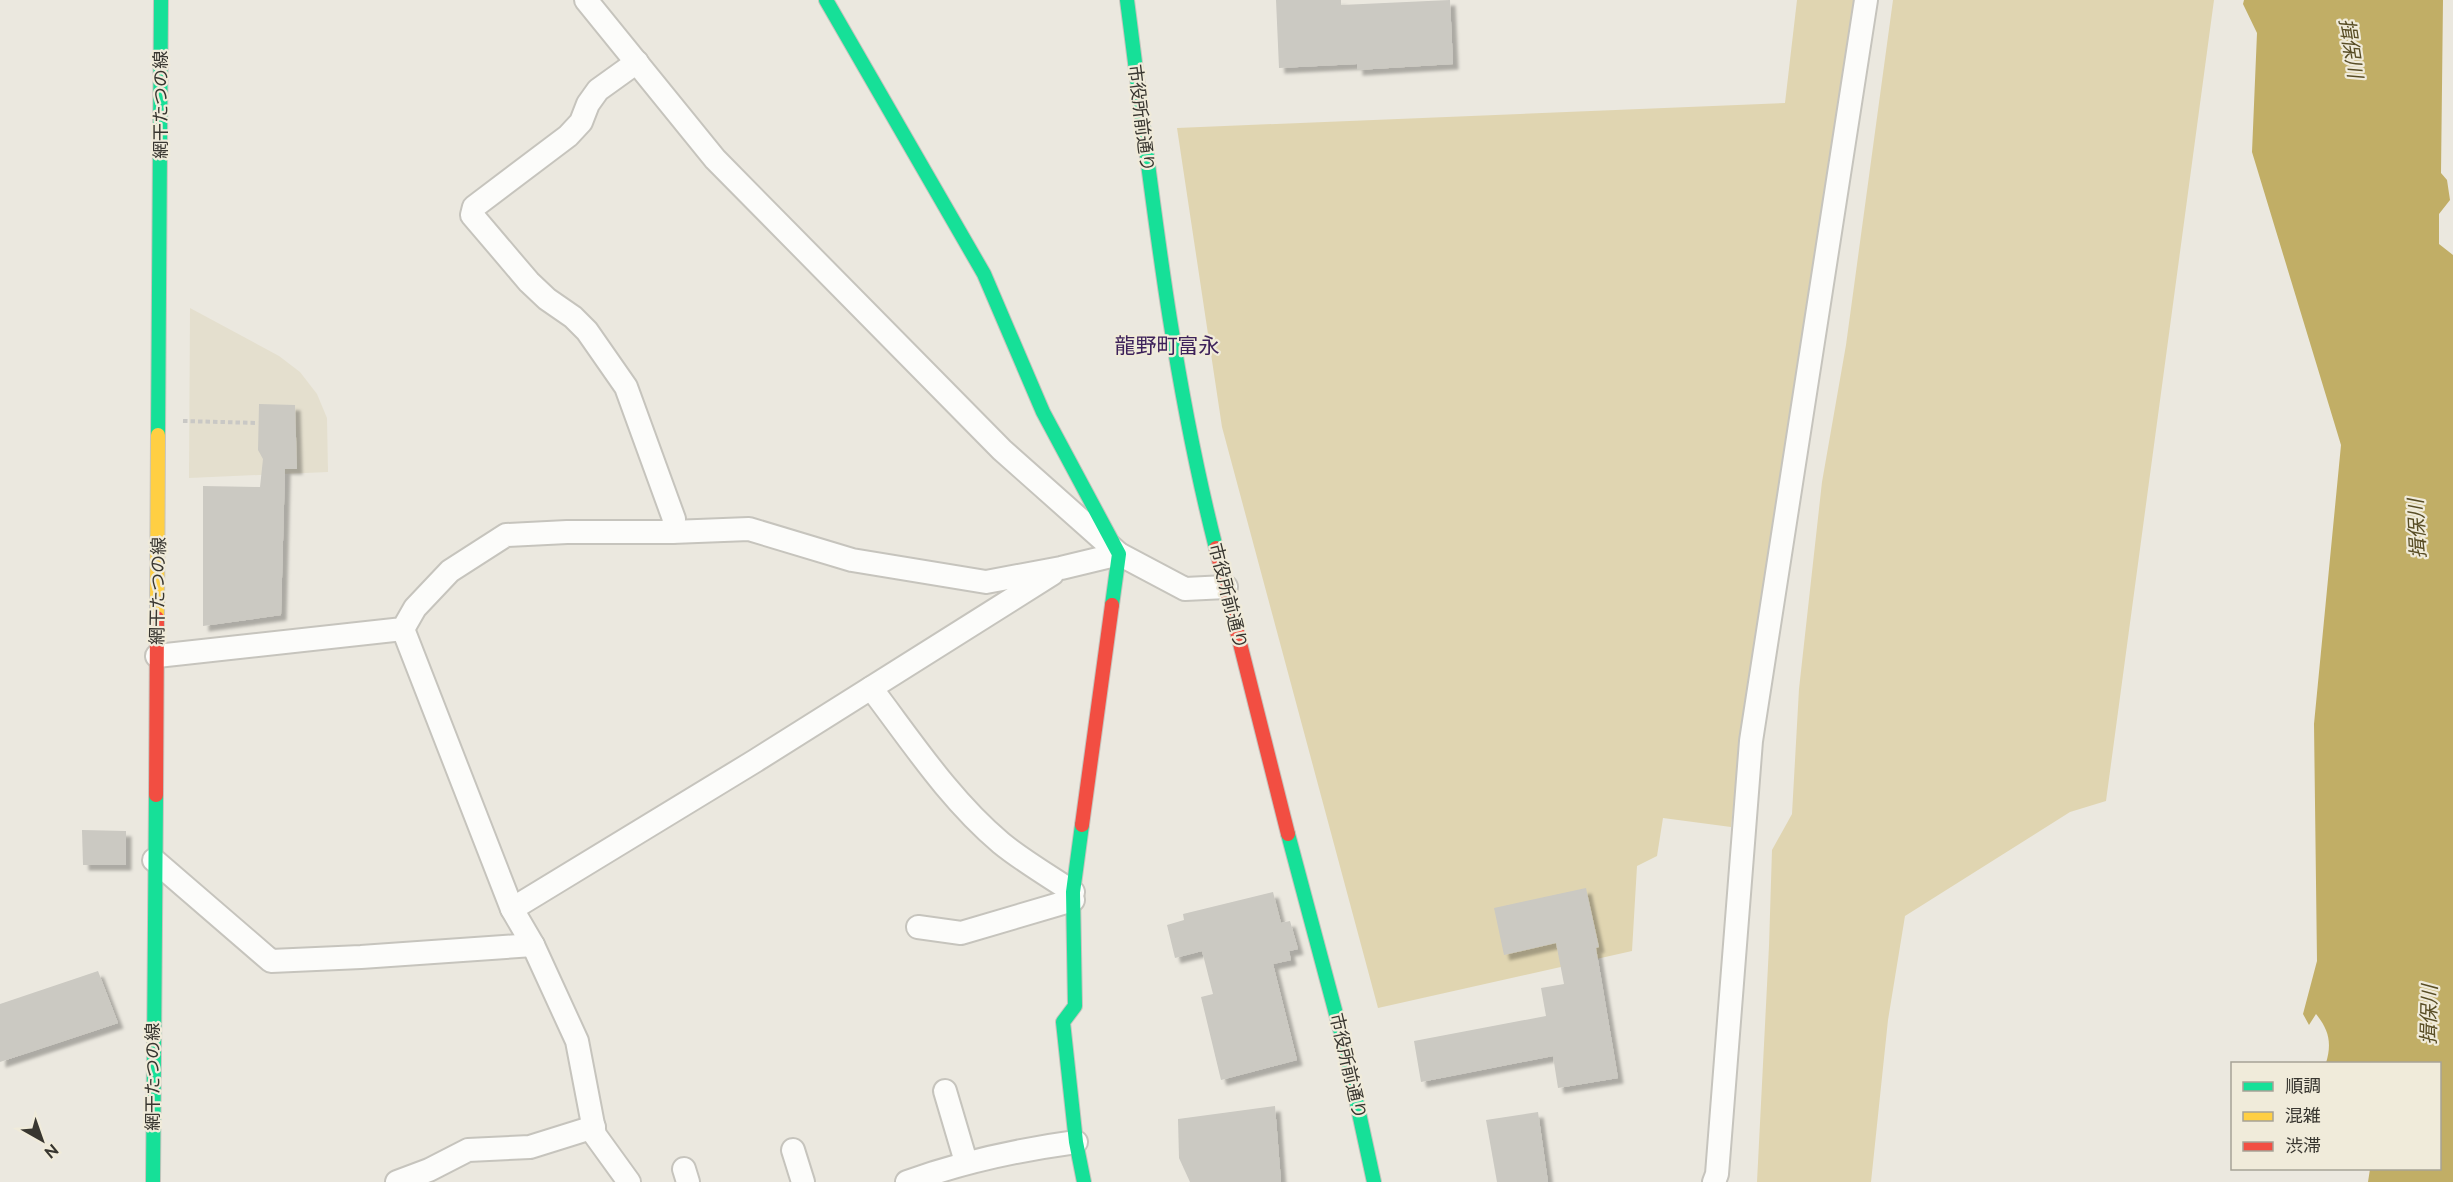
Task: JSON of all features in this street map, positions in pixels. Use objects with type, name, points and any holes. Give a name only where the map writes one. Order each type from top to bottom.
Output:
[{"type":"street","name":"網干たつの線","points":[[153,1182],[161,0]]},
{"type":"street","points":[[586,0],[715,159],[1002,450],[1119,554],[1185,589],[1226,587]]},
{"type":"street","points":[[826,0],[984,274],[1043,412],[1119,554],[1073,896],[1075,1006],[1063,1022],[1076,1142],[1084,1182]]},
{"type":"street","name":"市役所前通り","points":[[1127,0],[1167,303],[1187,420],[1310,923],[1344,1044],[1374,1182]]},
{"type":"street","points":[[1714,1182],[1717,1174],[1751,741],[1866,0]]},
{"type":"street","points":[[637,62],[598,90],[588,104],[581,122],[568,136],[474,207],[472,215],[529,282],[547,299],[573,317],[586,331],[626,387],[674,519],[672,532]]},
{"type":"street","points":[[403,629],[415,608],[450,572],[506,535],[749,529],[852,560],[986,582],[1119,554]]},
{"type":"street","points":[[512,909],[1061,568]]},
{"type":"street","points":[[157,656],[403,629]]},
{"type":"street","points":[[403,629],[512,909],[533,945],[577,1041],[595,1135],[629,1182]]},
{"type":"street","points":[[871,688],[963,807],[1002,843],[1073,896]]},
{"type":"street","points":[[154,860],[272,960],[361,957],[533,945]]},
{"type":"street","points":[[918,927],[961,933],[1073,896]]},
{"type":"street","points":[[945,1091],[966,1162]]},
{"type":"street","points":[[397,1182],[429,1170],[468,1149],[530,1147],[594,1127]]},
{"type":"street","points":[[907,1182],[966,1162],[1015,1151],[1076,1142]]},
{"type":"street","points":[[793,1150],[803,1182]]},
{"type":"path","points":[[182,421],[258,423]]},
{"type":"shaded area","points":[[1797,0],[1855,0],[1758,620],[1731,827],[1663,818],[1657,856],[1637,866],[1632,951],[1378,1008],[1222,427],[1177,128],[1785,103]]},
{"type":"shaded area","points":[[1893,0],[2214,0],[2106,801],[2070,812],[1905,916],[1888,1020],[1871,1182],[1757,1182],[1772,850],[1792,814],[1799,689],[1822,482],[1846,345]]},
{"type":"shaded area","points":[[190,308],[279,356],[300,372],[317,394],[327,418],[328,472],[189,478]]},
{"type":"water","name":"揖保川","points":[[2244,0],[2443,0],[2441,173],[2447,180],[2450,200],[2439,214],[2439,244],[2453,255],[2453,1182],[2368,1182],[2370,1170],[2441,1170],[2441,1062],[2326,1062],[2329,1043],[2324,1026],[2316,1014],[2309,1025],[2303,1014],[2317,961],[2314,724],[2341,445],[2252,152],[2257,33],[2243,4]]},
{"type":"building","points":[[1276,0],[1341,0],[1341,5],[1450,0],[1453,64],[1357,70],[1357,64],[1279,68]]},
{"type":"building","points":[[259,404],[295,405],[297,469],[285,469],[281,615],[203,626],[203,486],[260,487],[263,459],[258,450]]},
{"type":"building","points":[[82,830],[126,831],[126,865],[83,865]]},
{"type":"building","points":[[1586,888],[1599,947],[1596,948],[1618,1078],[1558,1088],[1553,1056],[1421,1082],[1414,1041],[1546,1016],[1541,988],[1564,984],[1556,943],[1504,955],[1494,908]]},
{"type":"building","points":[[1273,892],[1281,923],[1290,921],[1298,949],[1289,951],[1291,960],[1273,964],[1297,1060],[1221,1080],[1201,997],[1213,994],[1202,951],[1175,958],[1167,925],[1184,920],[1183,914]]},
{"type":"building","points":[[98,971],[118,1023],[0,1062],[0,1004]]},
{"type":"building","points":[[1275,1106],[1281,1182],[1190,1182],[1179,1158],[1178,1119]]},
{"type":"building","points":[[1538,1112],[1548,1182],[1497,1182],[1486,1120]]},
{"type":"traffic: fast","points":[[158,435],[161,0]]},
{"type":"traffic: fast","points":[[826,0],[984,274],[1043,412],[1119,554],[1112,605]]},
{"type":"traffic: fast","points":[[1127,0],[1174,344],[1186,412],[1216,548]]},
{"type":"traffic: fast","points":[[153,1182],[156,795]]},
{"type":"traffic: fast","points":[[1082,825],[1073,892],[1075,1006],[1063,1022],[1076,1142],[1084,1182]]},
{"type":"traffic: fast","points":[[1288,834],[1344,1044],[1374,1182]]},
{"type":"traffic: slow","points":[[157,618],[158,435]]},
{"type":"traffic: jam","points":[[1216,548],[1288,834]]},
{"type":"traffic: jam","points":[[1082,825],[1112,605]]},
{"type":"traffic: jam","points":[[156,795],[157,618]]},
{"type":"district","name":"龍野町富永","points":[[1167,346]]}]
